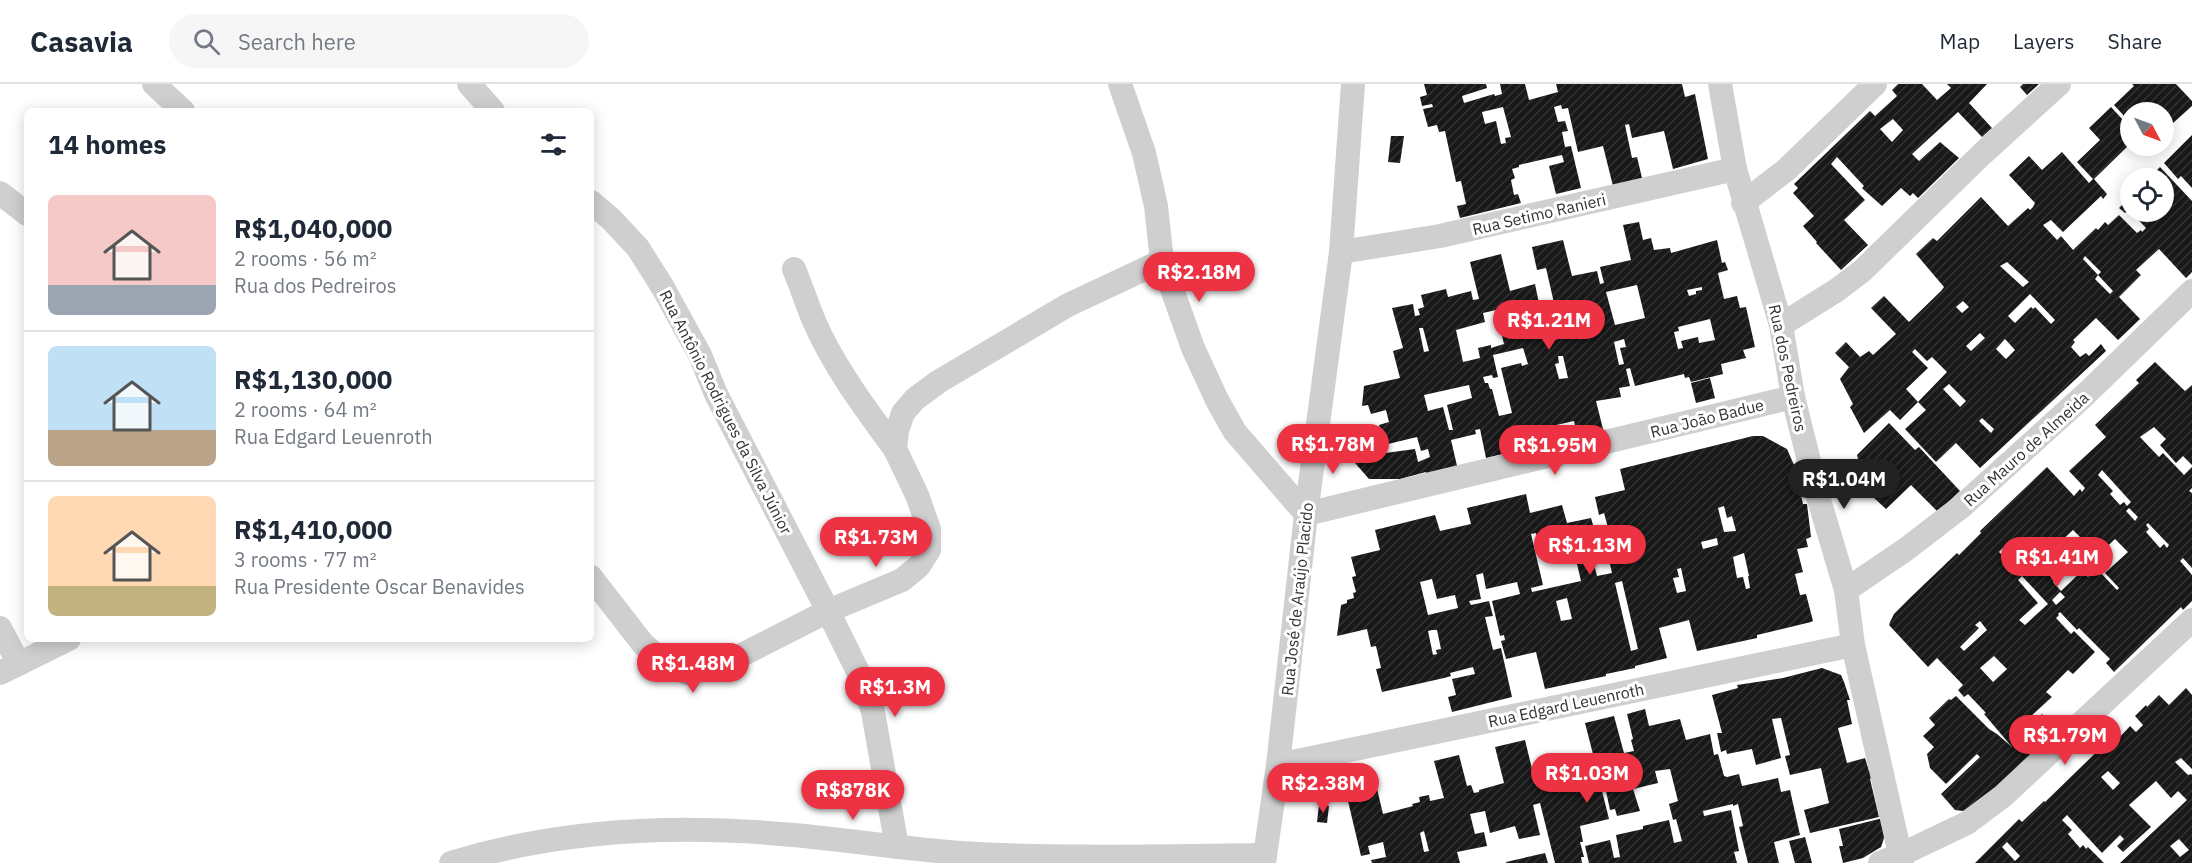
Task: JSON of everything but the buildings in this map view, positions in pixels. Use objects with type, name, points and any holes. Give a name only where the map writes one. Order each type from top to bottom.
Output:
[{"type":"street","points":[[154,84],[180,108]]},
{"type":"street","points":[[469,84],[490,108]]},
{"type":"street","points":[[1120,84],[1144,153],[1156,206],[1162,261],[1193,348],[1235,432],[1306,514]]},
{"type":"street","name":"Rua José de Araújo Placido","points":[[1264,859],[1278,765],[1306,514],[1341,252],[1353,84]]},
{"type":"street","name":"Rua dos Pedreiros","points":[[1720,84],[1743,203],[1781,325],[1793,397],[1817,493],[1846,590],[1853,645],[1894,860]]},
{"type":"street","points":[[1743,203],[1786,170],[1875,84]]},
{"type":"street","points":[[1781,325],[1837,290],[1862,271],[1982,154],[2059,84]]},
{"type":"street","name":"Rua Setimo Ranieri","points":[[1341,252],[1440,236],[1735,169]]},
{"type":"street","points":[[0,193],[24,212]]},
{"type":"street","name":"Rua Antônio Rodrigues da Silva Júnior","points":[[594,205],[638,248],[663,286],[700,355],[716,394],[864,684],[873,712],[897,847]]},
{"type":"street","points":[[896,449],[897,431],[903,413],[915,399],[938,382],[1068,305],[1162,261]]},
{"type":"street","points":[[594,583],[643,644],[665,664],[687,673],[724,664],[828,611],[902,580],[919,566],[929,550],[928,529],[917,495],[896,449],[861,403],[834,360],[814,321],[794,269]]},
{"type":"street","name":"Rua Mauro de Almeida","points":[[1846,590],[1905,550],[1961,507],[2087,393],[2192,291]]},
{"type":"street","name":"Rua João Badue","points":[[1306,514],[1793,397]]},
{"type":"street","points":[[1894,860],[1967,823],[2002,796],[2192,620]]},
{"type":"street","points":[[0,628],[10,669],[63,642]]},
{"type":"street","name":"Rua Edgard Leuenroth","points":[[1278,765],[1853,645]]},
{"type":"street","points":[[451,863],[551,839],[679,829],[791,835],[961,853],[1264,859]]}]
